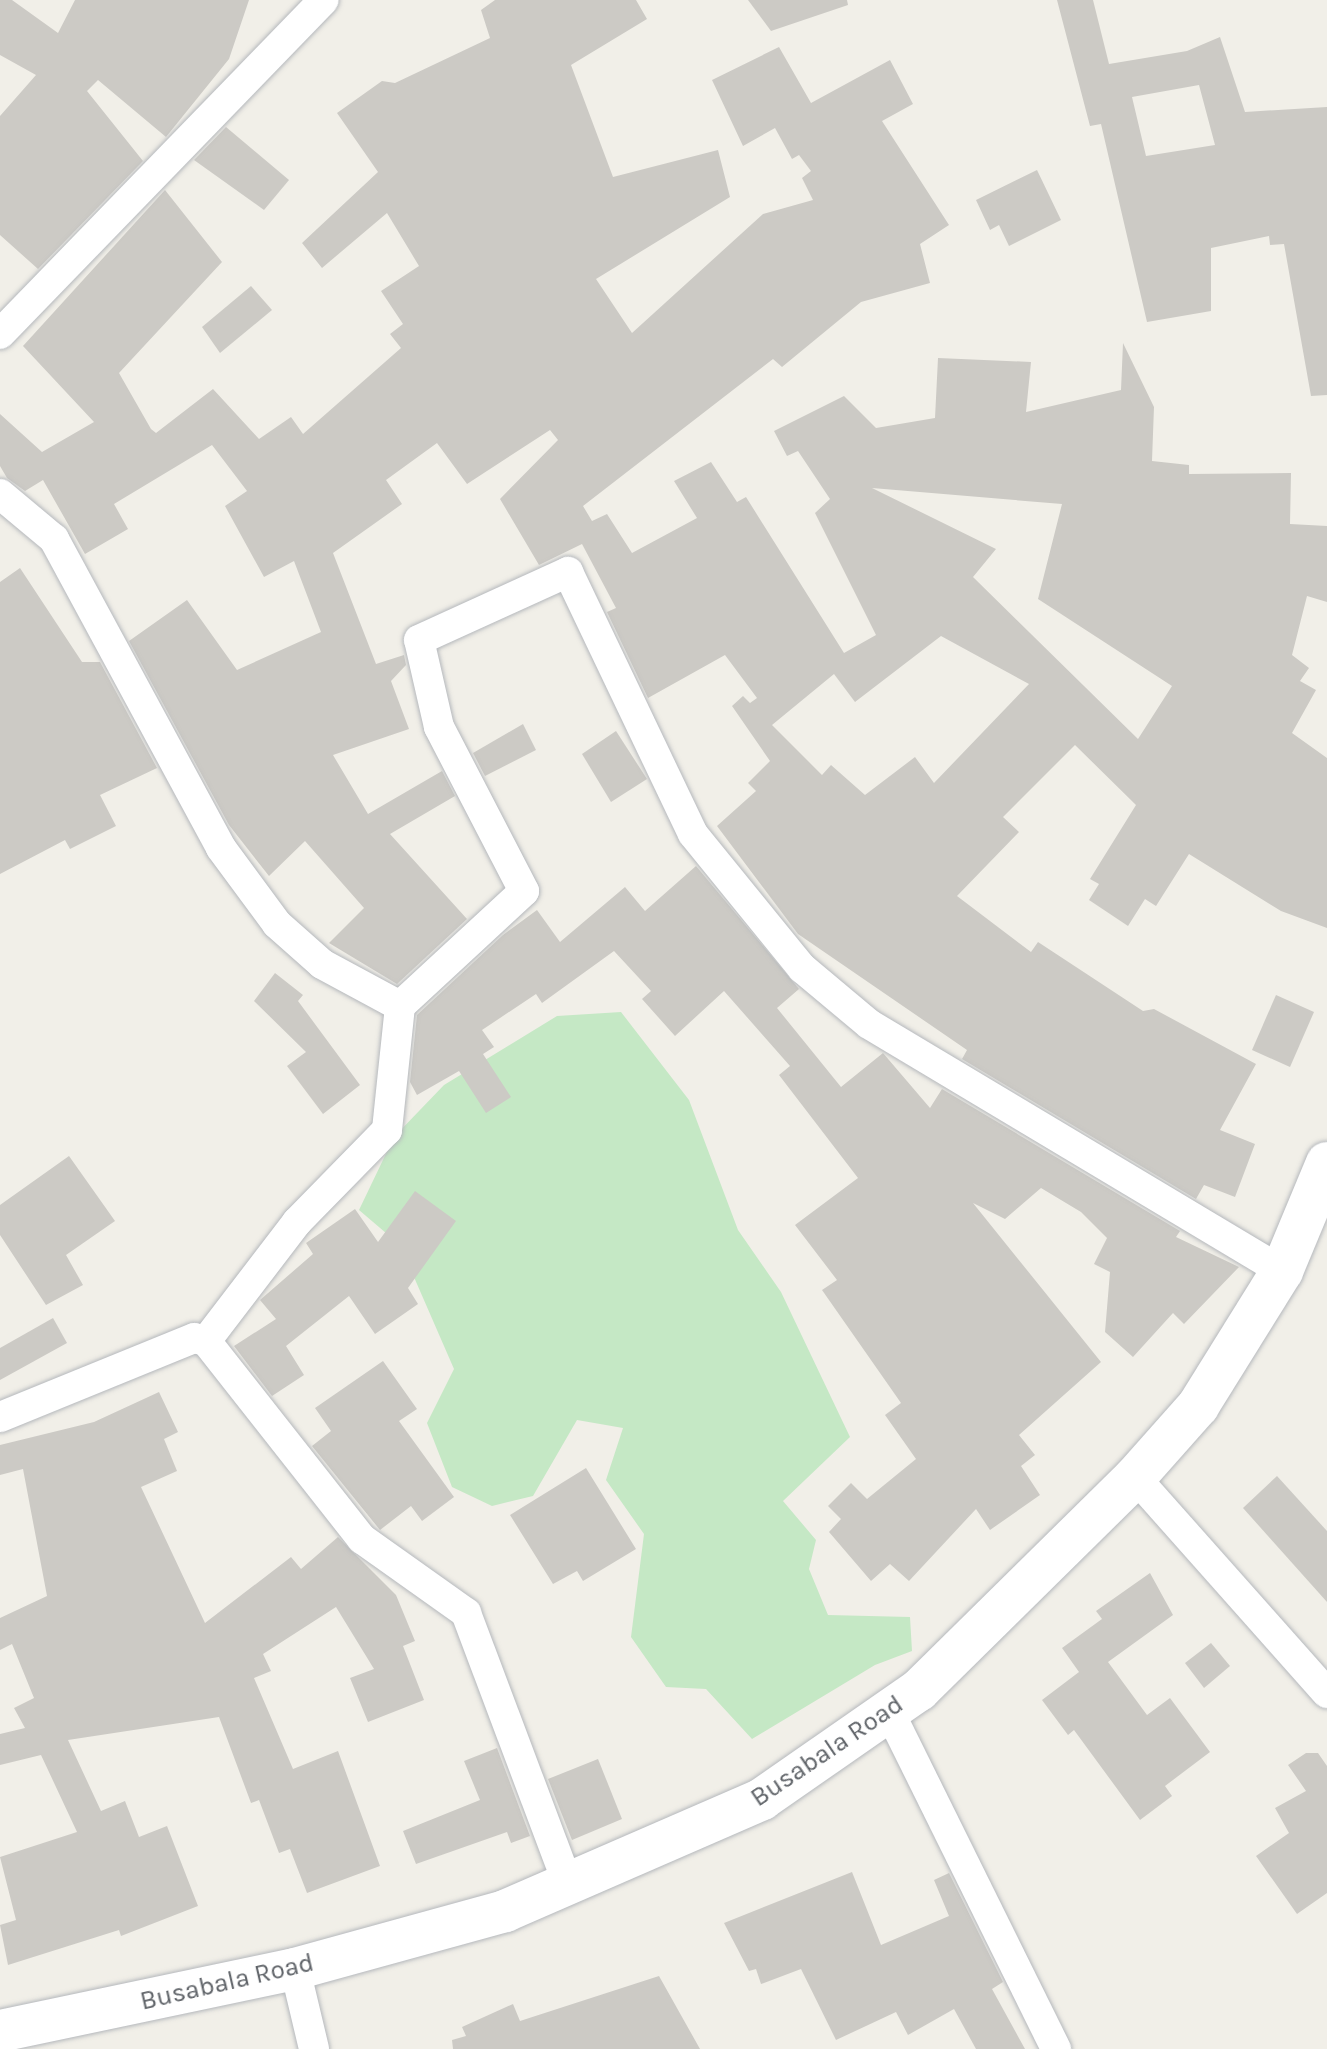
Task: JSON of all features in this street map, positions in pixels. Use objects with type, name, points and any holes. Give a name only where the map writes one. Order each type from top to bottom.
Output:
[{"type":"street","points":[[0,334],[324,0]]},
{"type":"street","points":[[0,494],[54,539],[221,848],[277,924],[322,964],[400,1006]]},
{"type":"street","points":[[206,1341],[297,1222],[387,1130],[400,1006],[524,891],[439,727],[419,640],[568,572],[693,834],[802,968],[869,1024],[1282,1271]]},
{"type":"street","name":"Busabala Road","points":[[4,2022],[295,1969],[569,1887],[762,1799],[889,1711],[997,1616],[1135,1477],[1198,1406],[1282,1271],[1327,1163]]},
{"type":"street","points":[[0,1417],[194,1338],[206,1341],[362,1539],[466,1613],[569,1887]]},
{"type":"street","points":[[1135,1477],[1327,1693]]},
{"type":"street","points":[[889,1711],[1056,2049]]},
{"type":"street","points":[[295,1969],[314,2049]]},
{"type":"green space","points":[[621,1012],[689,1100],[738,1230],[781,1292],[850,1437],[783,1501],[816,1540],[809,1569],[828,1615],[910,1617],[912,1651],[875,1665],[752,1739],[706,1689],[666,1687],[631,1637],[644,1534],[606,1480],[623,1428],[577,1420],[533,1496],[492,1506],[452,1487],[427,1423],[454,1369],[400,1245],[359,1210],[394,1137],[444,1085],[557,1016]]},
{"type":"building","points":[[0,0],[12,0],[58,33],[75,0],[249,0],[229,59],[166,137],[98,80],[87,91],[143,161],[38,269],[0,235],[0,116],[36,75],[0,55]]},
{"type":"building","points":[[495,0],[636,0],[647,19],[571,65],[613,177],[718,150],[730,197],[596,279],[632,333],[763,214],[813,200],[802,178],[811,171],[799,155],[792,159],[775,128],[743,146],[712,80],[779,47],[811,103],[890,60],[913,104],[882,121],[949,225],[920,244],[930,283],[861,302],[782,367],[773,359],[583,506],[592,521],[607,514],[632,553],[697,518],[674,481],[711,462],[737,502],[746,497],[844,653],[876,635],[815,513],[830,499],[798,451],[787,456],[774,431],[844,396],[876,428],[935,418],[938,358],[1031,362],[1026,412],[1121,390],[1123,343],[1154,407],[1152,461],[1189,465],[1189,474],[1291,473],[1290,524],[1327,526],[1327,602],[1307,596],[1292,655],[1309,668],[1300,681],[1316,690],[1292,733],[1327,758],[1327,928],[1281,911],[1189,854],[1156,906],[1145,899],[1128,926],[1089,900],[1099,884],[1090,879],[1136,805],[1075,745],[1003,817],[1019,832],[957,896],[1031,952],[1038,942],[1143,1011],[1154,1009],[1256,1064],[1220,1130],[1255,1144],[1235,1197],[1204,1185],[1196,1199],[962,1059],[967,1050],[798,934],[717,826],[756,791],[748,783],[770,761],[732,706],[743,696],[750,703],[757,698],[725,655],[648,698],[607,612],[616,608],[582,544],[539,565],[500,499],[558,440],[550,430],[467,484],[437,443],[386,480],[402,504],[333,553],[376,664],[404,655],[406,665],[391,681],[409,729],[333,755],[368,814],[442,771],[455,796],[390,834],[467,919],[397,984],[329,943],[364,908],[305,841],[269,876],[229,825],[129,641],[187,600],[237,670],[321,632],[294,561],[264,577],[225,506],[247,491],[212,445],[114,504],[128,529],[85,554],[43,480],[25,491],[7,478],[0,466],[0,414],[42,452],[94,422],[23,346],[165,190],[222,262],[119,373],[156,433],[213,389],[259,439],[291,417],[303,434],[401,348],[390,334],[403,324],[381,291],[419,266],[387,213],[322,268],[302,243],[378,172],[337,113],[382,81],[395,83],[490,38],[481,10]],"holes":[[[872,488],[1062,504],[1038,599],[1172,686],[1138,739],[973,577],[996,549]],[[941,636],[1029,684],[934,783],[915,757],[865,795],[831,765],[822,775],[772,725],[834,674],[855,702]]]},
{"type":"building","points":[[748,0],[847,0],[848,5],[771,31]]},
{"type":"building","points":[[1057,0],[1093,0],[1109,64],[1187,51],[1220,37],[1245,112],[1327,107],[1327,395],[1311,396],[1284,244],[1270,245],[1269,236],[1211,248],[1211,311],[1147,322],[1101,124],[1090,126]],"holes":[[[1199,85],[1215,145],[1146,156],[1132,97]]]},
{"type":"building","points":[[226,127],[289,180],[264,210],[194,160]]},
{"type":"building","points":[[1037,170],[1061,220],[1009,246],[999,225],[990,230],[976,200]]},
{"type":"building","points":[[251,286],[272,310],[220,353],[202,327]]},
{"type":"building","points":[[20,568],[82,662],[100,662],[157,768],[100,795],[116,826],[70,849],[65,840],[0,874],[0,582]]},
{"type":"building","points":[[523,724],[536,750],[485,776],[473,753]]},
{"type":"building","points":[[616,731],[647,779],[611,802],[582,754]]},
{"type":"building","points":[[696,866],[799,989],[777,1008],[841,1087],[883,1053],[930,1108],[942,1089],[1180,1231],[1176,1237],[1239,1267],[1184,1324],[1173,1313],[1133,1357],[1105,1332],[1110,1272],[1094,1264],[1107,1238],[1081,1212],[1041,1188],[1005,1219],[973,1203],[1101,1362],[1019,1435],[1035,1455],[1021,1466],[1040,1495],[990,1530],[976,1509],[909,1581],[890,1564],[871,1581],[829,1532],[841,1519],[828,1506],[851,1483],[867,1499],[916,1459],[885,1415],[901,1403],[822,1290],[837,1280],[795,1225],[858,1178],[779,1075],[790,1066],[724,991],[675,1036],[642,999],[651,991],[614,951],[542,1003],[536,994],[482,1030],[494,1047],[483,1054],[511,1097],[486,1113],[459,1071],[417,1095],[410,1082],[417,1015],[503,935],[537,910],[560,942],[625,887],[645,911]]},
{"type":"building","points":[[275,973],[303,995],[298,1001],[360,1085],[323,1114],[287,1066],[306,1052],[254,1001]]},
{"type":"building","points":[[1276,995],[1314,1012],[1290,1067],[1252,1050]]},
{"type":"building","points":[[69,1156],[115,1221],[66,1255],[83,1285],[46,1305],[0,1235],[0,1205]]},
{"type":"building","points":[[415,1191],[456,1221],[408,1288],[418,1304],[375,1334],[349,1296],[286,1346],[304,1375],[272,1396],[234,1346],[276,1319],[260,1300],[313,1254],[306,1243],[355,1209],[378,1242]]},
{"type":"building","points":[[53,1318],[67,1343],[0,1380],[0,1348]]},
{"type":"building","points":[[383,1361],[417,1409],[399,1421],[454,1497],[422,1521],[411,1506],[380,1530],[312,1446],[331,1431],[315,1408]]},
{"type":"building","points":[[159,1392],[178,1432],[164,1439],[177,1471],[141,1487],[205,1623],[291,1557],[301,1569],[338,1537],[396,1595],[415,1641],[403,1646],[424,1700],[368,1722],[350,1678],[374,1669],[336,1607],[263,1654],[271,1671],[254,1678],[293,1769],[338,1751],[380,1866],[307,1893],[290,1849],[279,1853],[259,1800],[251,1803],[219,1717],[68,1740],[101,1811],[125,1801],[139,1837],[167,1826],[198,1906],[121,1936],[119,1930],[8,1965],[0,1925],[16,1920],[0,1857],[77,1832],[41,1755],[0,1765],[0,1734],[25,1728],[14,1708],[34,1698],[12,1644],[0,1650],[0,1618],[47,1596],[23,1469],[0,1475],[0,1445],[94,1422]]},
{"type":"building","points":[[586,1468],[636,1549],[583,1581],[577,1571],[553,1584],[510,1515]]},
{"type":"building","points":[[1277,1476],[1327,1531],[1327,1602],[1243,1508]]},
{"type":"building","points":[[1150,1573],[1173,1615],[1108,1662],[1147,1715],[1170,1698],[1210,1752],[1165,1786],[1172,1796],[1140,1820],[1074,1730],[1068,1735],[1042,1700],[1079,1672],[1062,1648],[1102,1619],[1096,1611]]},
{"type":"building","points":[[1211,1643],[1230,1666],[1204,1688],[1185,1663]]},
{"type":"building","points":[[497,1748],[530,1836],[511,1843],[507,1832],[416,1864],[403,1831],[480,1800],[464,1761]]},
{"type":"building","points":[[1306,1753],[1318,1753],[1327,1766],[1327,1893],[1297,1914],[1256,1856],[1289,1833],[1275,1808],[1306,1791],[1288,1765]]},
{"type":"building","points":[[598,1759],[622,1819],[572,1840],[548,1779]]},
{"type":"building","points":[[852,1872],[881,1945],[949,1916],[934,1880],[949,1873],[1003,1982],[992,1989],[1025,2049],[976,2049],[954,2009],[908,2035],[896,2012],[836,2040],[801,1969],[761,1984],[756,1969],[749,1971],[724,1923]]},
{"type":"building","points":[[659,1976],[700,2049],[453,2049],[452,2040],[466,2036],[462,2027],[513,2004],[520,2021]]}]
